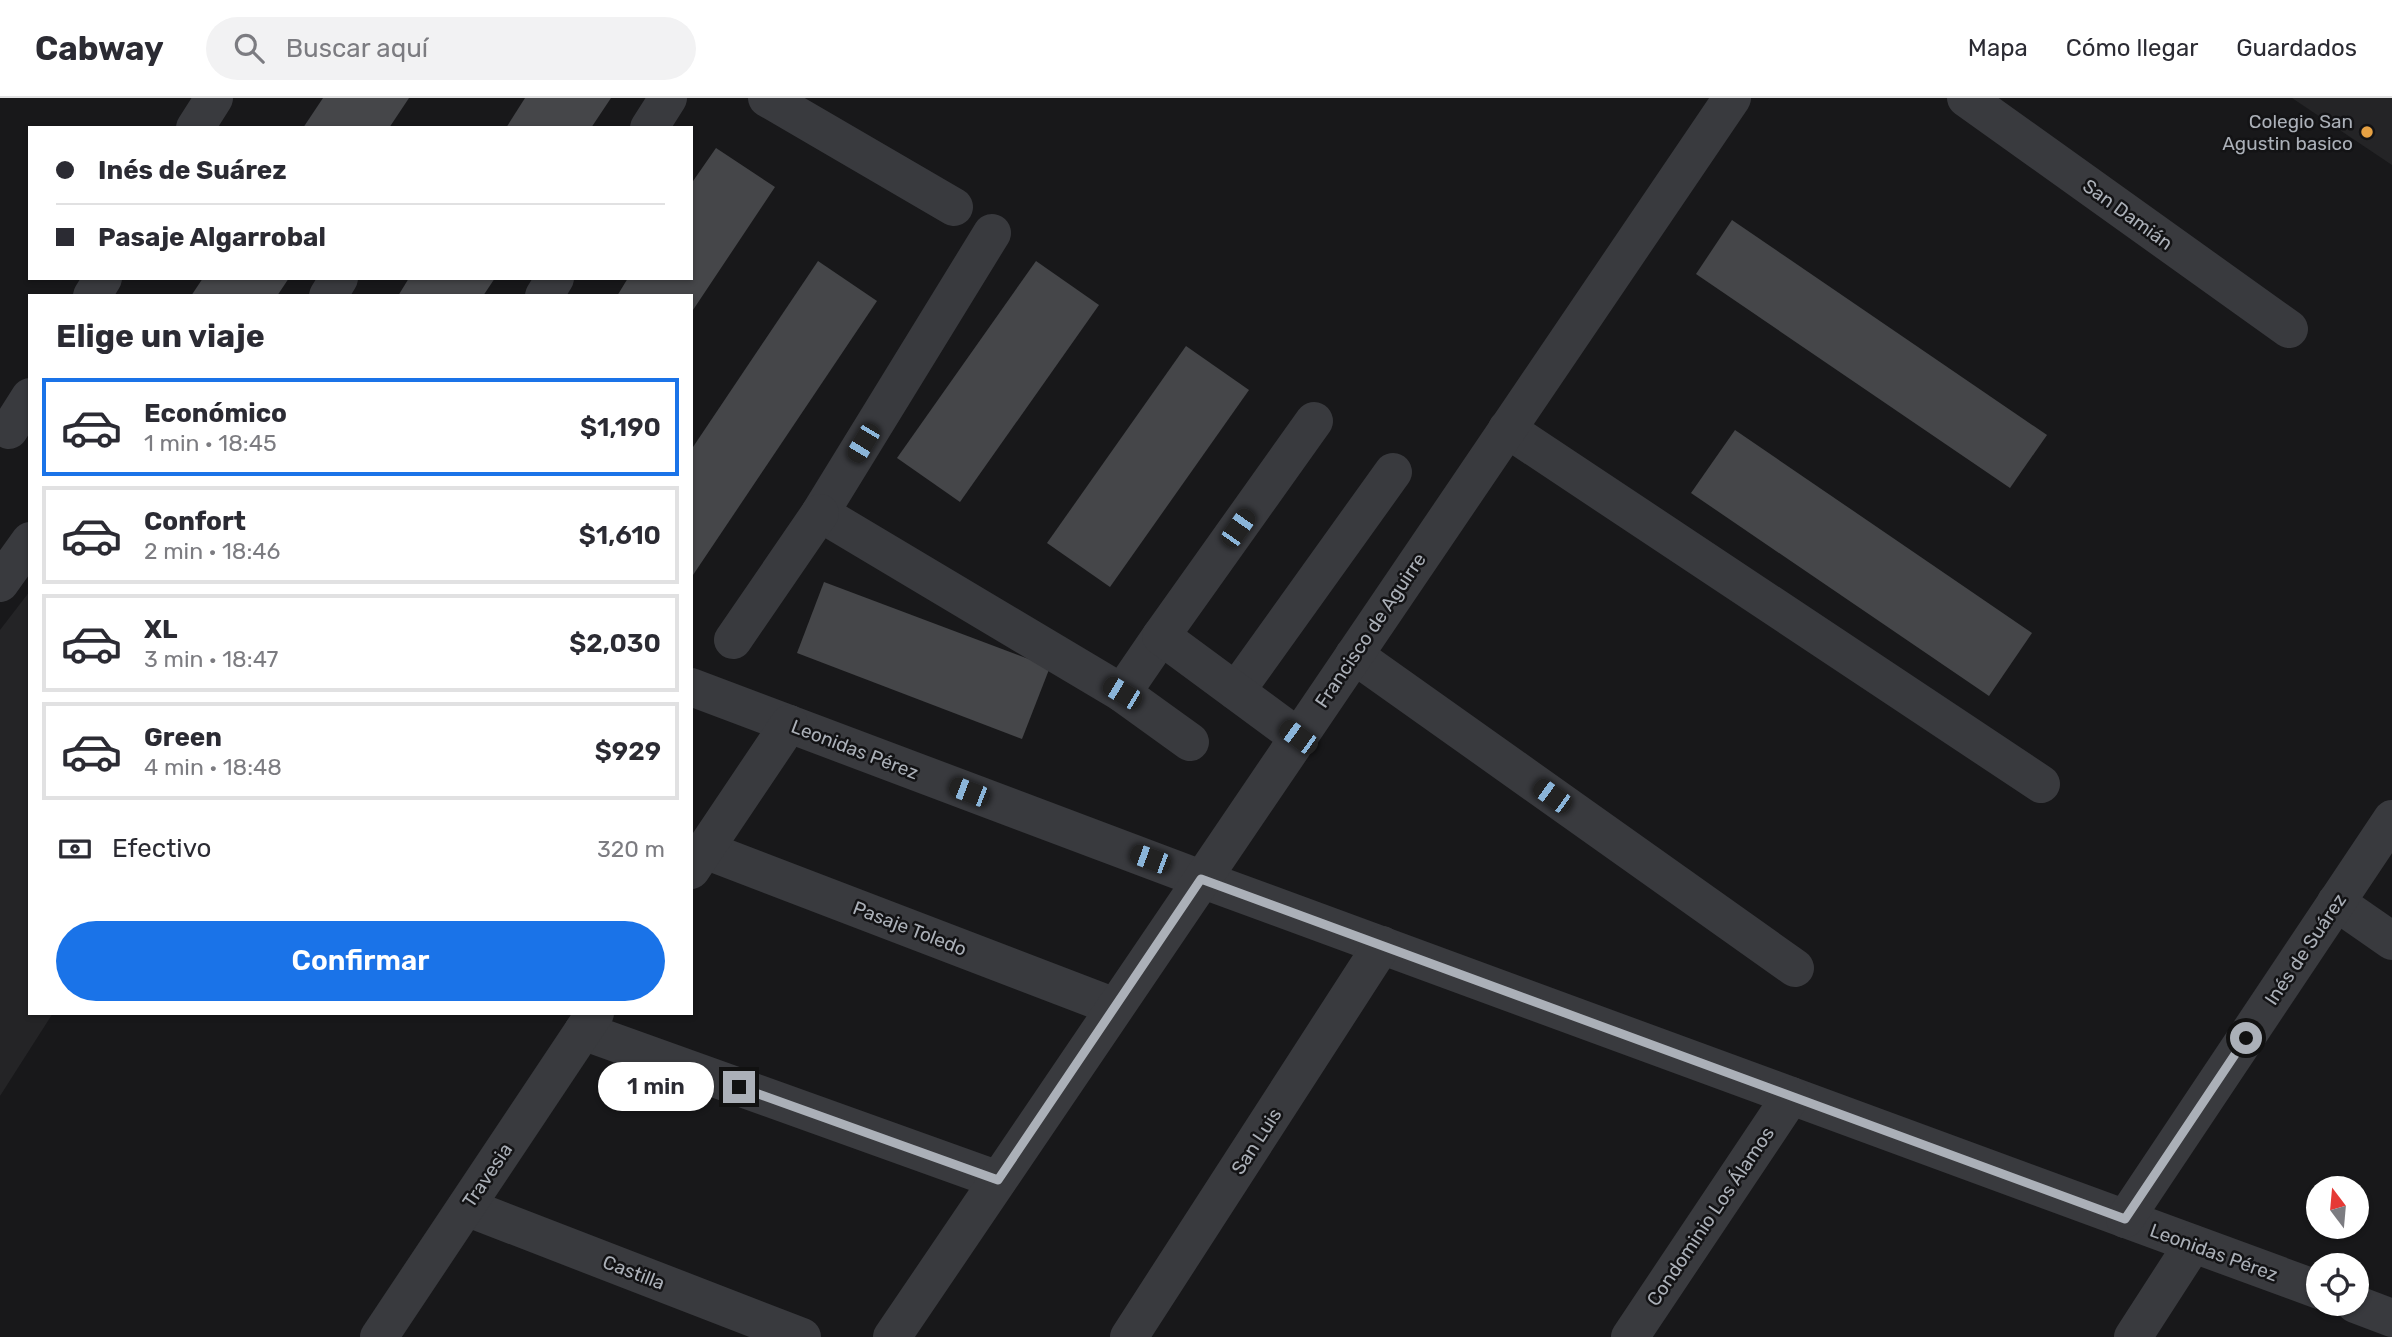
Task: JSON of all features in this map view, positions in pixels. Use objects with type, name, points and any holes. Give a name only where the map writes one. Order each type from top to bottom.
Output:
[{"type":"street","points":[[196,126],[214,98]]},
{"type":"street","points":[[650,126],[668,98]]},
{"type":"street","points":[[767,98],[954,207]]},
{"type":"street","name":"Francisco de Aguirre","points":[[892,1337],[1731,98]]},
{"type":"street","name":"San Damián","points":[[1966,98],[2289,329]]},
{"type":"street","points":[[733,640],[820,513],[992,233]]},
{"type":"street","points":[[13,431],[28,401]]},
{"type":"street","points":[[1122,693],[1314,421]]},
{"type":"street","points":[[1507,429],[2041,785]]},
{"type":"street","points":[[1236,691],[1393,472]]},
{"type":"street","points":[[820,513],[1122,693],[1190,742]]},
{"type":"street","points":[[2,578],[28,544]]},
{"type":"street","points":[[1161,636],[1298,737]]},
{"type":"street","points":[[1354,655],[1795,968]]},
{"type":"street","name":"Leonidas Pérez","points":[[693,688],[1201,879],[2306,1285]]},
{"type":"street","points":[[698,860],[789,724]]},
{"type":"street","name":"Inés de Suárez","points":[[2125,1219],[2392,819]]},
{"type":"street","name":"Pasaje Toledo","points":[[698,860],[1115,1007]]},
{"type":"street","points":[[2336,902],[2392,941]]},
{"type":"street","name":"San Luis","points":[[1129,1337],[1382,945]]},
{"type":"street","points":[[589,1022],[998,1180]]},
{"type":"street","name":"Travesia","points":[[379,1337],[589,1022]]},
{"type":"street","name":"Condominio Los Álamos","points":[[1630,1337],[1791,1096]]},
{"type":"street","name":"Castilla","points":[[466,1207],[802,1337]]},
{"type":"street","points":[[2133,1337],[2193,1244]]},
{"type":"street","points":[[2369,1309],[2392,1318]]},
{"type":"shaded area","name":"Colegio San Agustin basico","points":[[2292,98],[2392,98],[2392,165]]},
{"type":"shaded area","points":[[28,594],[28,1015],[52,1015],[0,1096],[0,630]]},
{"type":"building","points":[[323,98],[409,98],[390,126],[304,126]]},
{"type":"building","points":[[525,98],[611,98],[592,126],[507,126]]},
{"type":"building","points":[[716,148],[775,187],[693,310],[693,294],[618,294],[627,280],[693,280],[693,181]]},
{"type":"building","points":[[1732,220],[2047,435],[2010,488],[1696,274]]},
{"type":"building","points":[[818,261],[877,301],[693,575],[693,447]]},
{"type":"building","points":[[1036,261],[1099,305],[960,502],[897,458]]},
{"type":"building","points":[[202,280],[288,280],[278,294],[192,294]]},
{"type":"building","points":[[408,280],[494,280],[484,294],[399,294]]},
{"type":"building","points":[[1186,346],[1249,390],[1110,587],[1047,543]]},
{"type":"building","points":[[1735,430],[2032,633],[1989,696],[1691,493]]},
{"type":"building","points":[[824,582],[1050,667],[1022,739],[797,653]]},
{"type":"place","name":"Colegio San Agustin basico","points":[[2367,132]]},
{"type":"route","points":[[739,1087],[998,1180],[1201,879],[2125,1219],[2246,1038]]}]
